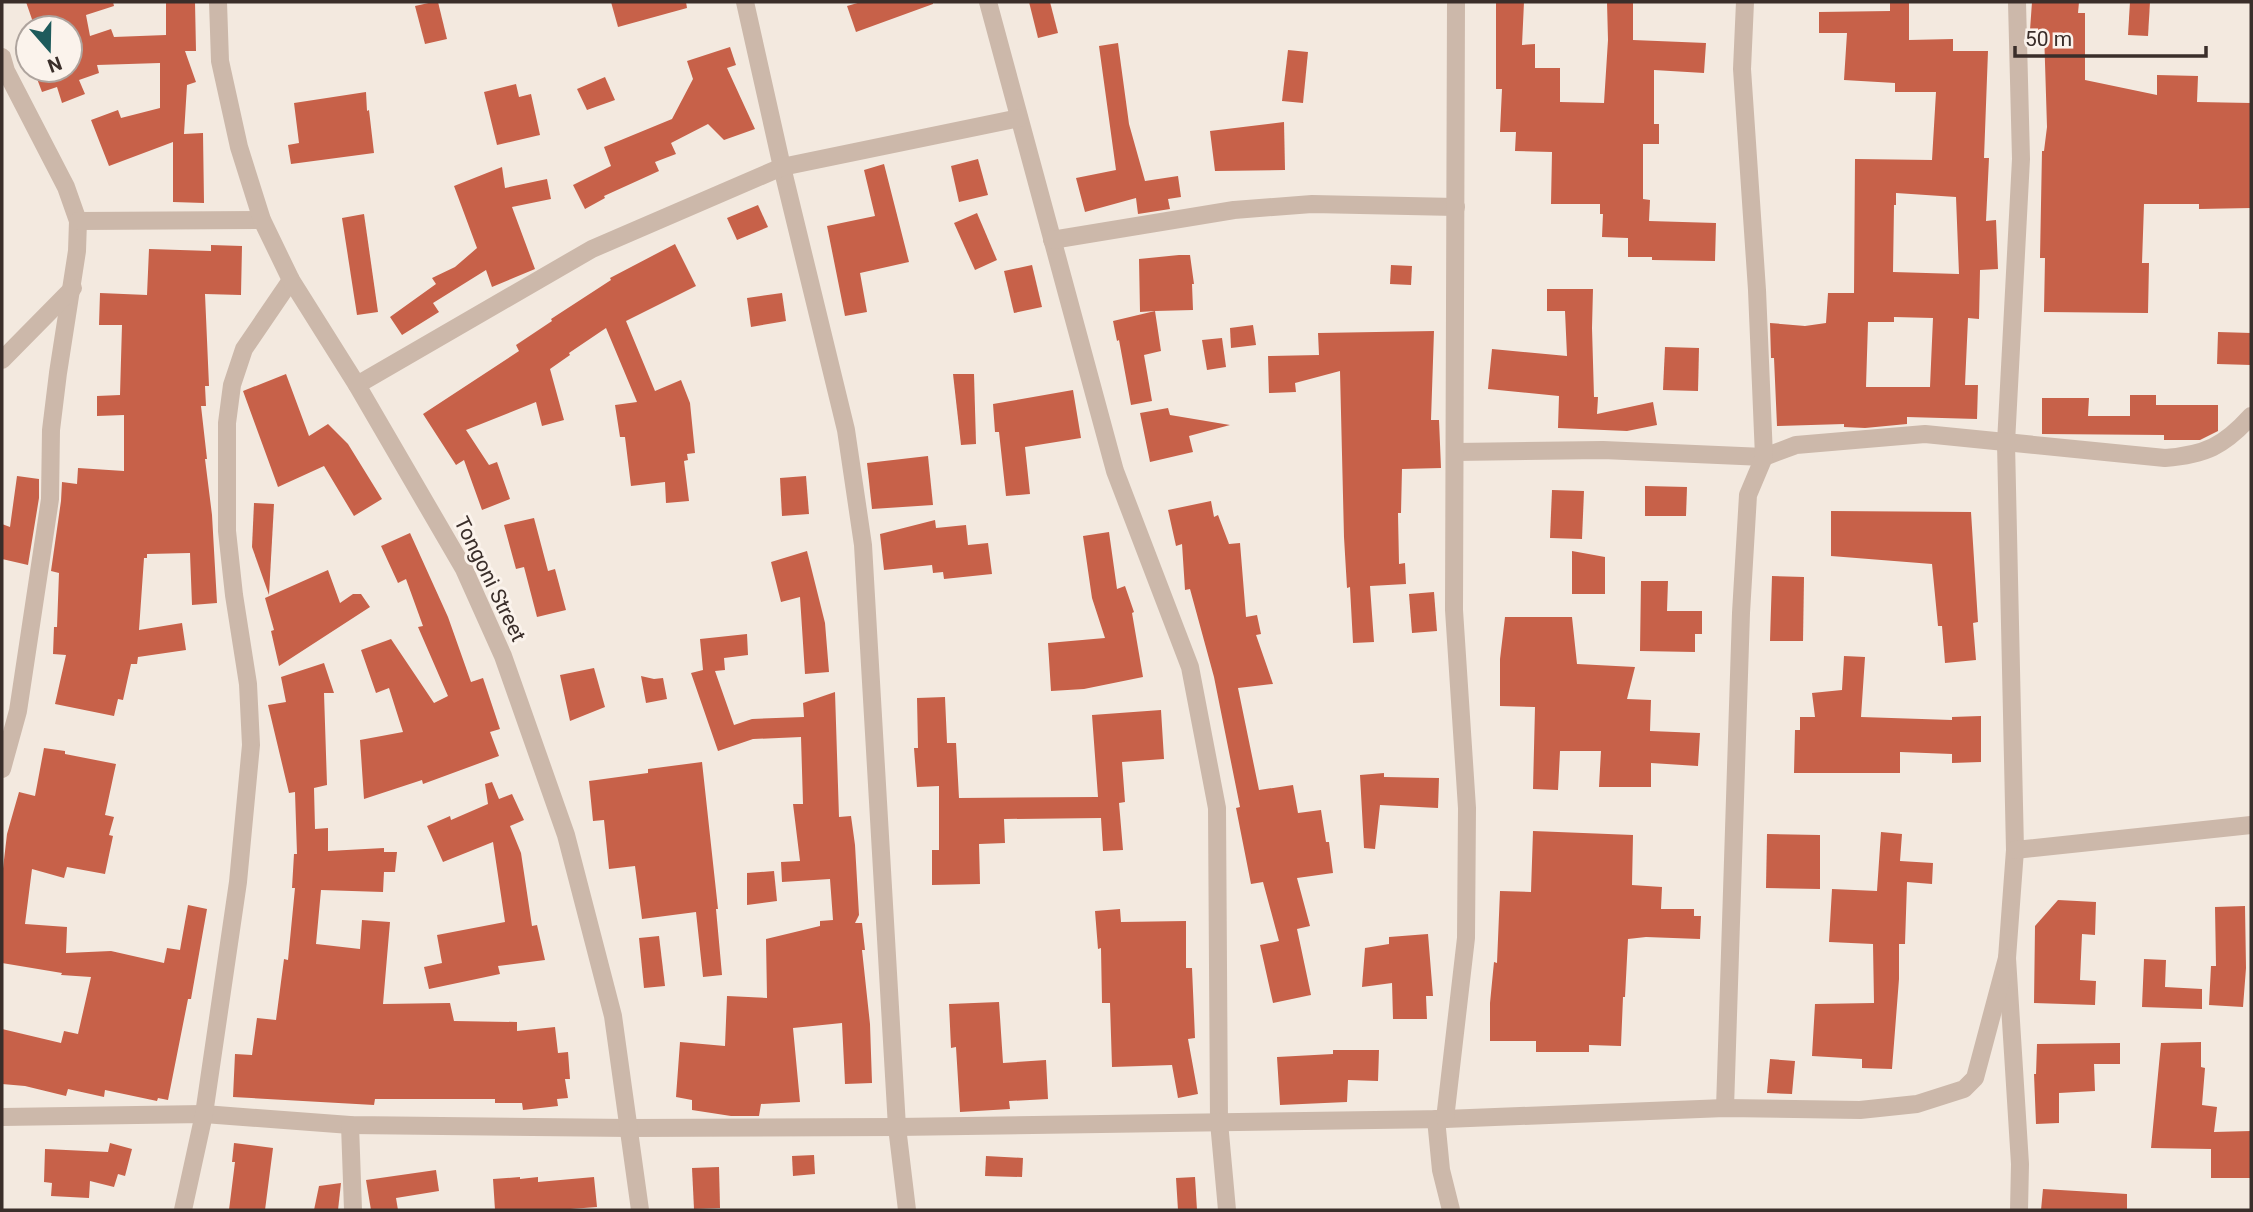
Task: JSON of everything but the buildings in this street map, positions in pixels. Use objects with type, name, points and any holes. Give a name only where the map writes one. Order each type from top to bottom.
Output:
[{"type":"street","name":"Tongoni Street","points":[[218,2],[220,61],[239,147],[262,220],[290,280],[357,385],[464,569],[503,656],[566,835],[613,1016],[640,1210]]},
{"type":"street","points":[[745,2],[846,430],[863,545],[897,1127],[907,1210]]},
{"type":"street","points":[[988,2],[1115,471],[1190,667],[1217,808],[1219,1122],[1227,1210]]},
{"type":"street","points":[[1451,1210],[1441,1170],[1441,1119],[1466,938],[1467,808],[1454,610],[1456,2]]},
{"type":"street","points":[[1725,1108],[1748,495],[1764,457],[1757,290],[1742,69],[1745,2]]},
{"type":"street","points":[[2017,2],[2021,159],[2006,443],[2015,850],[2007,958],[2020,1164],[2019,1210]]},
{"type":"street","points":[[2,57],[6,71],[66,187],[78,221],[77,251],[54,407],[48,512],[18,711],[2,769]]},
{"type":"street","points":[[357,385],[592,249],[782,167],[1018,118]]},
{"type":"street","points":[[1052,240],[1234,210],[1312,204],[1456,207]]},
{"type":"street","points":[[78,221],[262,220]]},
{"type":"street","points":[[183,1210],[204,1114],[238,882],[251,745],[248,684],[227,531],[227,423],[232,385],[244,349],[290,280]]},
{"type":"street","points":[[2,360],[72,288]]},
{"type":"street","points":[[1456,452],[1603,450],[1764,457],[1796,445],[1925,434],[2165,458],[2194,456],[2221,444],[2251,416]]},
{"type":"street","points":[[2015,850],[2251,825]]},
{"type":"street","points":[[2,1117],[204,1114],[350,1125],[897,1127],[1441,1119],[1725,1108],[1860,1110],[1917,1104],[1964,1089],[1975,1078],[2007,958]]},
{"type":"street","points":[[350,1125],[353,1210]]}]
